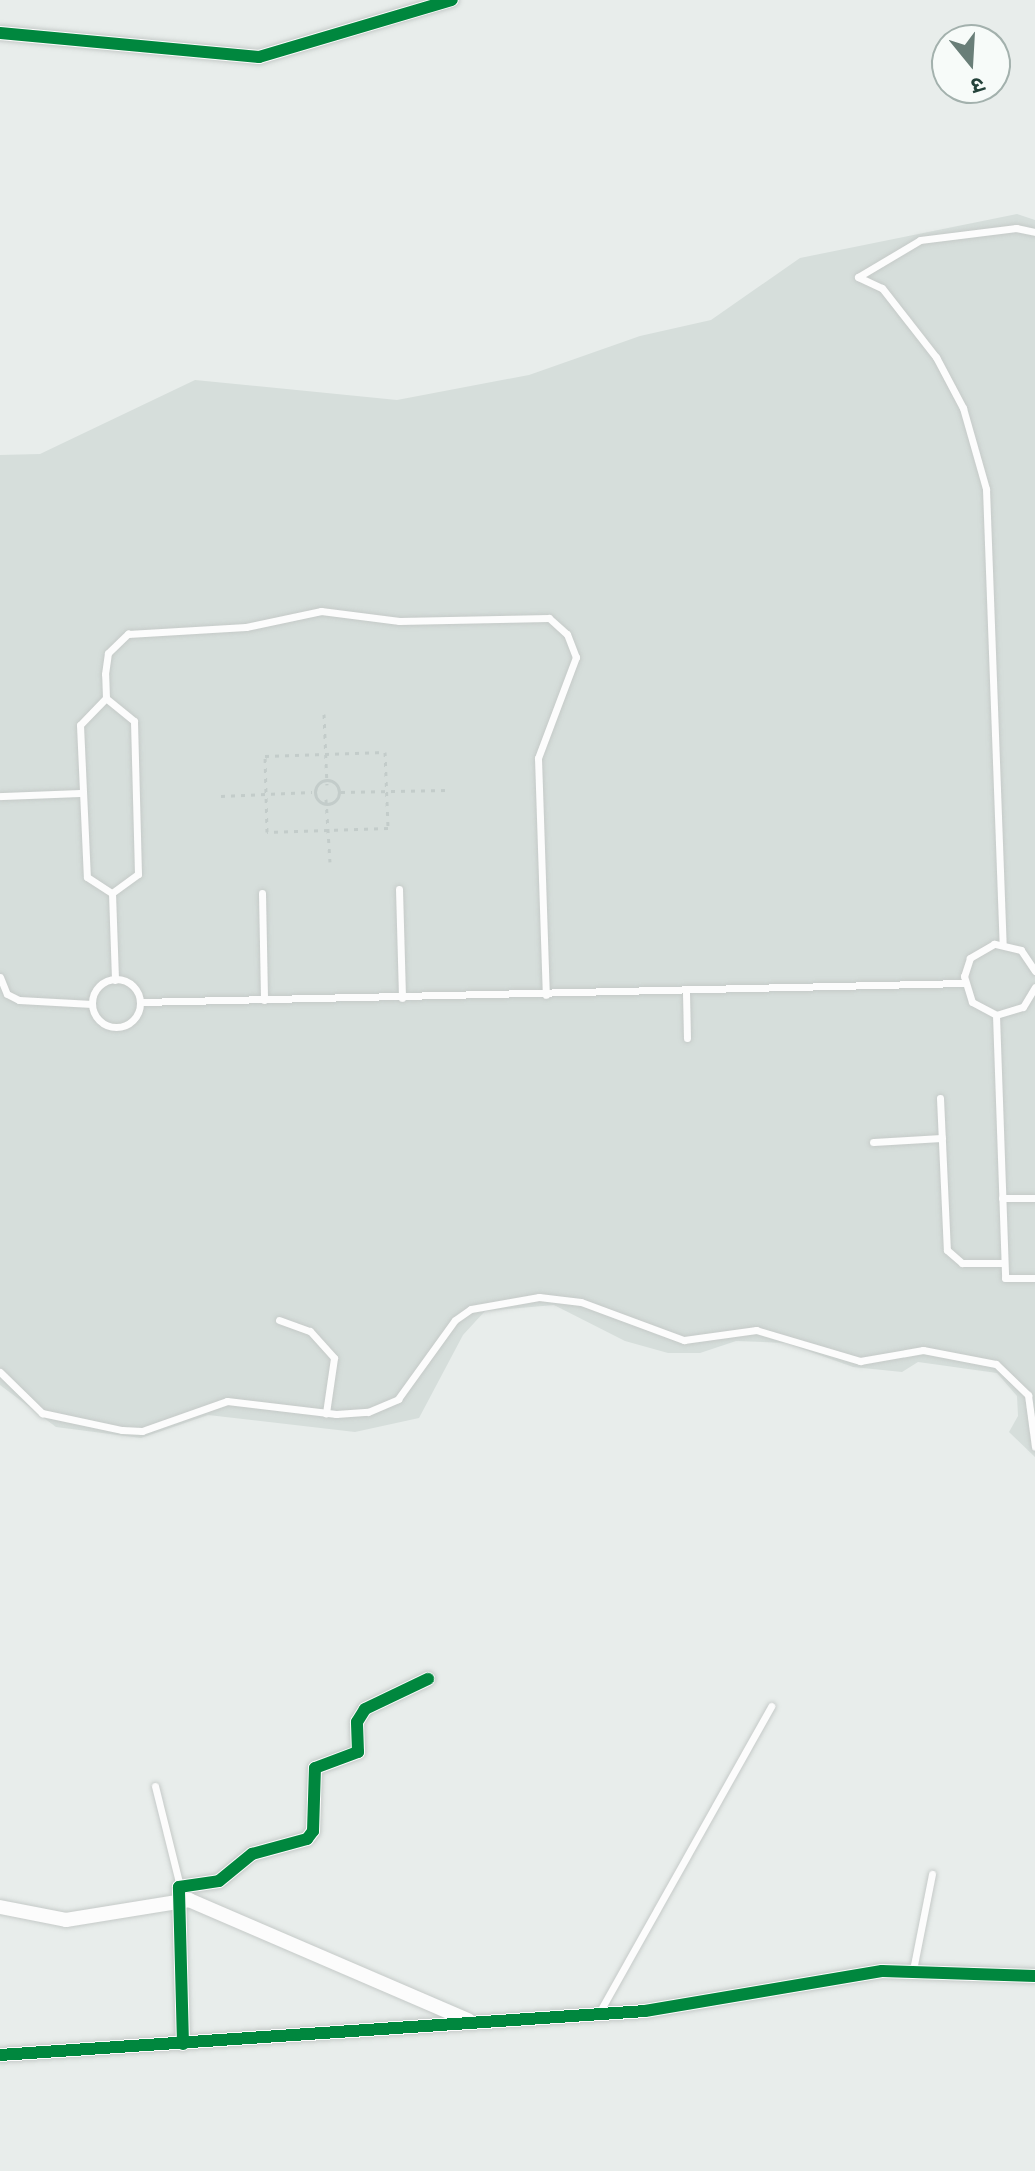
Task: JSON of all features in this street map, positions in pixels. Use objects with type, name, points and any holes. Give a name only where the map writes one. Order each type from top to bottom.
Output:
[{"type":"street","points":[[0,33],[259,57],[452,0]]},
{"type":"street","points":[[0,1907],[66,1920],[219,1881],[252,1854],[307,1839],[313,1831],[315,1768],[358,1752],[357,1722],[365,1709],[428,1679]]},
{"type":"street","points":[[180,1892],[472,2022]]},
{"type":"street","points":[[180,1892],[183,2044]]},
{"type":"street","points":[[0,2055],[597,2015],[913,1970],[1035,1976]]},
{"type":"lane","points":[[1003,943],[986,489],[963,408],[936,357],[882,288],[858,277],[920,240],[1016,228],[1035,232]]},
{"type":"lane","points":[[112,893],[87,877],[80,725],[106,698],[108,653],[139,631],[246,627],[321,611],[399,621],[549,618],[567,634],[576,657],[538,758],[546,995]]},
{"type":"lane","points":[[106,698],[134,721],[138,874],[112,893]]},
{"type":"lane","points":[[0,796],[83,793]]},
{"type":"lane","points":[[399,889],[402,998]]},
{"type":"lane","points":[[112,893],[115,980]]},
{"type":"lane","points":[[262,893],[264,1000]]},
{"type":"lane","points":[[1035,971],[1021,950],[1003,943],[977,951],[964,983],[972,1002],[996,1015],[1023,1007],[1035,987]]},
{"type":"lane","points":[[0,977],[7,994],[19,1000],[92,1004]]},
{"type":"lane","points":[[115,980],[132,986],[140,1002],[134,1020],[117,1027],[100,1021],[92,1004],[99,987],[115,980]]},
{"type":"lane","points":[[140,1002],[686,992],[964,983]]},
{"type":"lane","points":[[686,992],[687,1038]]},
{"type":"lane","points":[[996,1015],[1005,1278],[1035,1278]]},
{"type":"lane","points":[[940,1098],[947,1250],[962,1263],[1004,1263]]},
{"type":"lane","points":[[873,1142],[942,1138]]},
{"type":"lane","points":[[1002,1198],[1035,1198]]},
{"type":"lane","points":[[0,1372],[42,1413],[122,1430],[142,1431],[227,1401],[326,1413],[368,1412],[398,1399],[455,1320],[471,1309],[539,1297],[581,1302],[684,1340],[756,1330],[860,1361],[936,1350],[996,1364],[1028,1395],[1035,1447]]},
{"type":"lane","points":[[279,1320],[310,1331],[334,1358],[326,1413]]},
{"type":"lane","points":[[597,2015],[771,1706]]},
{"type":"lane","points":[[155,1786],[180,1892]]},
{"type":"lane","points":[[913,1970],[932,1874]]},
{"type":"path","points":[[324,714],[327,785]]},
{"type":"path","points":[[385,752],[387,791],[388,828],[267,832],[265,756],[385,752]]},
{"type":"path","points":[[341,784],[341,799],[313,800],[312,785],[327,785],[341,784]]},
{"type":"path","points":[[341,792],[447,790]]},
{"type":"path","points":[[221,796],[312,792]]},
{"type":"path","points":[[326,799],[330,862]]},
{"type":"shaded area","points":[[1017,214],[1035,220],[1035,1457],[1009,1432],[1018,1416],[1017,1396],[997,1373],[918,1362],[902,1372],[853,1367],[786,1343],[736,1341],[700,1353],[668,1353],[625,1341],[554,1305],[485,1311],[463,1335],[419,1418],[355,1432],[208,1415],[141,1438],[56,1427],[0,1385],[0,455],[40,454],[195,380],[397,400],[529,375],[640,336],[711,320],[800,258]]},
{"type":"cycle path","points":[[0,33],[259,57],[452,0]]},
{"type":"cycle path","points":[[183,2044],[179,1887],[219,1881],[252,1854],[307,1839],[313,1831],[315,1768],[358,1752],[357,1722],[365,1709],[428,1679]]},
{"type":"cycle path","points":[[0,2055],[645,2011],[882,1971],[1035,1976]]}]
